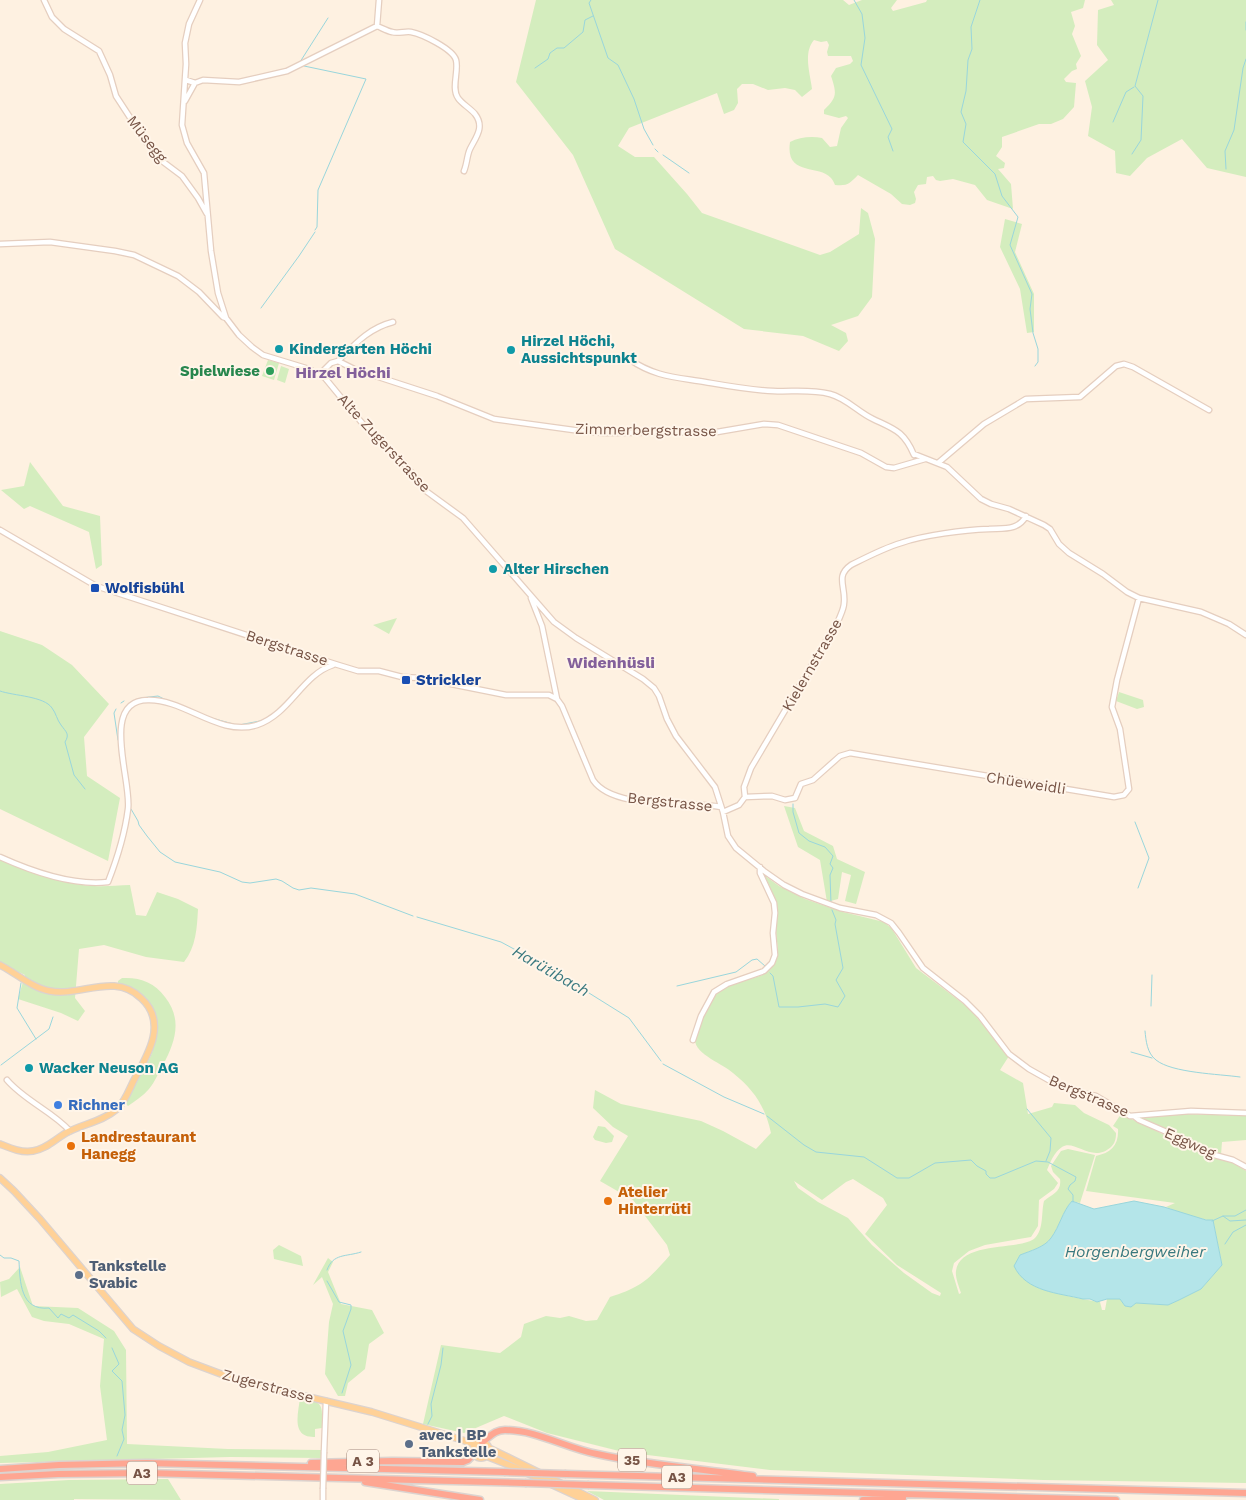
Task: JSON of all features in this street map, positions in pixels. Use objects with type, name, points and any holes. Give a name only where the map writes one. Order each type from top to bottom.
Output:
[{"type":"highway","name":"35","points":[[476,1447],[499,1430],[529,1432],[582,1451],[603,1456],[788,1480]]},
{"type":"highway","name":"A 3","points":[[249,1465],[392,1461],[462,1462],[468,1460],[476,1447]]},
{"type":"highway","name":"A3","points":[[0,1469],[106,1464],[249,1465],[1246,1494]]},
{"type":"highway","name":"A3","points":[[0,1477],[114,1473],[1116,1500]]},
{"type":"highway","points":[[332,1478],[480,1500]]},
{"type":"highway","points":[[863,1500],[949,1495]]},
{"type":"main road","points":[[0,965],[48,991],[66,991],[103,985],[125,988],[142,998],[152,1014],[155,1028],[151,1046],[123,1102],[116,1110],[70,1131],[46,1147],[34,1151],[16,1150],[0,1144]]},
{"type":"main road","name":"Zugerstrasse","points":[[0,1178],[40,1219],[134,1329],[143,1337],[189,1362],[237,1380],[380,1415],[476,1447],[486,1444],[489,1448],[594,1500]]},
{"type":"main road","name":"Zugerstrasse","points":[[476,1447],[478,1458],[486,1456],[514,1467],[584,1500]]},
{"type":"main road","points":[[486,1456],[489,1448]]},
{"type":"street","name":"Müsegg","points":[[44,0],[52,17],[64,29],[99,51],[110,74],[116,96],[146,142],[158,158],[182,176],[198,198],[209,218]]},
{"type":"street","name":"Alte Zugerstrasse","points":[[200,0],[188,24],[185,43],[186,80],[182,105],[182,124],[187,143],[204,173],[211,251],[218,294],[226,318],[239,335],[259,352],[320,374],[331,384],[367,429],[403,462],[426,491],[463,518],[554,622],[654,688],[676,736],[711,779],[719,796],[722,809]]},
{"type":"street","points":[[377,26],[379,0]]},
{"type":"street","points":[[182,105],[195,83],[203,80],[239,82],[287,71],[377,26],[391,32],[411,32],[454,54],[457,66],[456,93],[458,98],[475,113],[480,128],[474,144],[470,148],[464,171]]},
{"type":"street","points":[[186,80],[195,83]]},
{"type":"street","points":[[0,244],[50,242],[99,248],[134,255],[178,276],[199,292],[222,317],[226,318]]},
{"type":"street","points":[[320,374],[331,363],[338,361],[369,331],[393,322]]},
{"type":"street","points":[[629,359],[651,372],[677,379],[742,389],[774,391],[807,390],[839,397],[863,413],[899,431],[908,441],[915,461]]},
{"type":"street","name":"Zimmerbergstrasse","points":[[338,361],[354,369],[436,396],[494,419],[606,433],[717,432],[764,424],[778,425],[861,453],[886,467],[894,468],[925,459]]},
{"type":"street","points":[[938,463],[984,424],[1026,399],[1080,397],[1116,366],[1124,364],[1133,367],[1209,410]]},
{"type":"street","points":[[914,454],[938,463],[954,473],[981,498],[1026,516],[1050,529],[1059,544],[1069,553],[1139,598],[1201,612],[1229,624],[1246,635]]},
{"type":"street","name":"Kielernstrasse","points":[[745,797],[744,787],[751,768],[839,619],[844,604],[842,581],[845,569],[851,564],[898,543],[969,531],[1011,528],[1021,524],[1026,516]]},
{"type":"street","name":"Bergstrasse","points":[[0,530],[96,586],[358,671],[379,671],[506,696],[543,694],[557,699],[562,706],[593,780],[600,788],[612,794],[651,802],[722,809],[725,829],[732,843],[776,880],[802,894],[840,908],[876,915],[887,920],[899,933],[923,968],[965,1001],[1016,1060],[1029,1070],[1068,1089],[1096,1096],[1124,1113],[1134,1116],[1191,1112],[1246,1113]]},
{"type":"street","points":[[531,596],[542,626],[557,699]]},
{"type":"street","name":"Chüeweidli","points":[[745,797],[772,796],[785,800],[795,798],[798,795],[801,784],[812,780],[840,756],[850,753],[1114,797],[1124,795],[1129,789],[1127,770],[1120,728],[1112,707],[1117,680],[1139,598]]},
{"type":"street","points":[[319,659],[321,664],[320,670]]},
{"type":"street","points":[[0,857],[35,871],[72,880],[90,883],[108,882],[115,864],[128,809],[128,791],[120,731],[122,720],[130,706],[144,700],[161,701],[226,725],[240,727],[255,725],[276,715],[320,670],[335,664]]},
{"type":"street","points":[[722,809],[739,805],[745,797]]},
{"type":"street","points":[[693,1040],[701,1016],[714,992],[726,984],[764,971],[772,963],[776,954],[773,932],[774,903],[760,873],[760,867]]},
{"type":"street","points":[[7,1080],[16,1090],[59,1120],[70,1131]]},
{"type":"street","name":"Eggweg","points":[[1134,1116],[1207,1153],[1233,1160],[1246,1168]]},
{"type":"street","points":[[323,1500],[326,1401]]},
{"type":"green space","points":[[536,0],[843,0],[849,5],[862,0],[897,0],[891,8],[893,11],[926,2],[927,0],[1085,0],[1083,8],[1071,12],[1075,26],[1072,34],[1081,56],[1076,64],[1077,69],[1064,79],[1066,82],[1076,83],[1074,107],[1063,119],[1051,124],[1039,124],[1002,137],[1002,147],[996,156],[1005,163],[1004,168],[998,169],[1011,184],[1013,209],[987,200],[975,185],[953,179],[940,181],[936,180],[933,176],[927,177],[926,184],[918,185],[914,192],[915,203],[910,205],[902,204],[891,194],[858,175],[848,184],[835,185],[832,179],[825,174],[797,165],[792,160],[790,142],[801,138],[818,137],[822,138],[830,147],[837,146],[841,128],[848,118],[846,116],[839,118],[824,114],[824,110],[835,95],[831,76],[836,68],[850,64],[853,61],[851,56],[828,56],[829,45],[827,41],[814,40],[811,45],[808,63],[812,89],[802,97],[795,90],[785,88],[768,90],[753,84],[742,84],[737,89],[738,103],[734,110],[724,114],[717,93],[629,128],[618,146],[635,157],[654,157],[702,213],[820,255],[830,252],[859,234],[861,208],[868,213],[875,239],[872,297],[858,316],[831,325],[846,333],[848,341],[839,351],[803,336],[744,329],[615,249],[573,155],[516,82]]},
{"type":"green space","points":[[1111,0],[1246,0],[1246,177],[1207,168],[1182,139],[1147,158],[1130,176],[1116,173],[1115,151],[1088,136],[1092,107],[1085,81],[1108,60],[1097,45],[1098,10],[1114,5]]},
{"type":"green space","points":[[1005,219],[1022,224],[1015,252],[1034,294],[1034,332],[1027,333],[1020,289],[1000,247]]},
{"type":"green space","name":"Spielwiese","points":[[268,360],[279,363],[274,380],[262,376]]},
{"type":"green space","points":[[281,366],[289,369],[285,383],[277,380]]},
{"type":"green space","points":[[30,462],[63,506],[100,516],[102,565],[96,569],[89,532],[30,506],[24,509],[1,490],[24,486]]},
{"type":"green space","points":[[397,618],[389,634],[373,625]]},
{"type":"green space","points":[[0,631],[42,645],[72,665],[109,704],[84,737],[87,776],[120,798],[108,861],[0,809]]},
{"type":"green space","points":[[1119,692],[1143,700],[1144,707],[1137,709],[1116,701]]},
{"type":"green space","points":[[784,806],[795,808],[804,831],[833,846],[837,859],[865,872],[856,904],[845,901],[851,875],[842,872],[838,899],[827,902],[820,860],[798,847]]},
{"type":"green space","points":[[0,859],[71,883],[99,886],[130,885],[136,915],[146,916],[157,892],[178,899],[198,909],[196,930],[191,950],[184,962],[146,957],[104,945],[79,949],[75,998],[85,1011],[78,1021],[61,1013],[18,999],[25,975],[0,963]]},
{"type":"green space","points":[[764,875],[779,886],[805,899],[843,912],[884,922],[892,929],[916,968],[969,1008],[1009,1056],[1000,1070],[1023,1083],[1028,1114],[1052,1107],[1054,1103],[1075,1105],[1084,1113],[1109,1125],[1116,1133],[1113,1144],[1104,1152],[1091,1152],[1067,1145],[1059,1149],[1047,1170],[1058,1183],[1054,1189],[1039,1200],[1038,1226],[1031,1237],[985,1245],[969,1251],[954,1263],[952,1271],[959,1294],[961,1293],[956,1271],[960,1261],[968,1255],[979,1250],[1028,1242],[1035,1238],[1041,1226],[1044,1201],[1058,1190],[1060,1183],[1060,1179],[1053,1172],[1051,1166],[1061,1151],[1068,1149],[1095,1155],[1080,1203],[1072,1201],[1048,1241],[1020,1255],[1016,1269],[1031,1284],[1038,1288],[1100,1302],[1102,1310],[1105,1310],[1107,1299],[1120,1299],[1125,1306],[1131,1307],[1136,1303],[1168,1305],[1201,1289],[1222,1265],[1214,1224],[1211,1221],[1166,1207],[1175,1203],[1086,1191],[1096,1156],[1110,1150],[1117,1140],[1118,1129],[1113,1126],[1121,1114],[1206,1155],[1232,1162],[1246,1171],[1246,1483],[1043,1480],[770,1470],[623,1452],[547,1433],[504,1416],[464,1433],[423,1424],[441,1345],[500,1353],[521,1337],[524,1324],[546,1316],[560,1318],[569,1316],[586,1321],[597,1320],[610,1297],[638,1286],[670,1255],[667,1245],[633,1200],[600,1181],[628,1136],[613,1127],[593,1108],[595,1090],[621,1104],[701,1121],[756,1149],[771,1133],[762,1107],[753,1092],[729,1070],[704,1054],[696,1044],[695,1038],[700,1023],[715,993],[723,987],[759,976],[773,966],[778,953],[778,946],[774,901]],"holes":[[[853,1179],[883,1198],[887,1205],[865,1234],[897,1265],[941,1293],[940,1296],[932,1293],[904,1273],[872,1245],[848,1218],[818,1202],[798,1188],[794,1181],[822,1200]]]},
{"type":"green space","points":[[122,978],[141,980],[151,984],[161,992],[171,1006],[175,1023],[174,1039],[171,1048],[155,1080],[147,1092],[128,1106],[126,1104],[127,1099],[151,1055],[157,1029],[153,1011],[135,991],[118,984],[118,981]]},
{"type":"green space","points":[[1187,1114],[1246,1116],[1246,1140],[1222,1142],[1221,1155],[1207,1151],[1141,1118]]},
{"type":"green space","points":[[598,1126],[605,1127],[614,1136],[612,1142],[606,1143],[595,1140],[593,1137]]},
{"type":"green space","points":[[279,1245],[301,1256],[303,1266],[274,1259],[273,1250]]},
{"type":"green space","points":[[328,1258],[333,1262],[328,1272],[341,1304],[372,1310],[384,1333],[369,1344],[365,1369],[348,1383],[345,1396],[338,1396],[325,1374],[329,1322],[333,1304],[322,1277],[313,1285]]},
{"type":"green space","points":[[20,1267],[33,1306],[78,1308],[114,1331],[126,1350],[127,1444],[228,1449],[321,1450],[321,1458],[230,1457],[0,1463],[0,1456],[48,1452],[107,1440],[100,1386],[104,1339],[69,1324],[44,1321],[32,1317],[17,1289],[1,1297],[0,1282],[9,1279]]},
{"type":"green space","points":[[300,1398],[318,1403],[322,1409],[322,1428],[315,1429],[315,1437],[302,1434],[299,1429]]},
{"type":"green space","points":[[168,1479],[181,1500],[0,1500],[0,1484],[69,1480]]},
{"type":"green space","points":[[587,1491],[779,1499],[779,1500],[604,1500]]},
{"type":"water","name":"Horgenbergweiher","points":[[1072,1201],[1094,1209],[1134,1201],[1164,1207],[1206,1220],[1213,1220],[1222,1265],[1201,1289],[1168,1305],[1136,1303],[1131,1307],[1125,1306],[1120,1299],[1107,1299],[1097,1302],[1044,1290],[1026,1281],[1019,1275],[1014,1266],[1020,1255],[1048,1241]]},
{"type":"waterway","points":[[591,0],[589,3],[608,58],[618,65],[634,99],[644,129],[653,145]]},
{"type":"waterway","points":[[854,0],[862,14],[865,38],[861,65],[892,129],[888,137],[893,151]]},
{"type":"waterway","points":[[980,0],[971,27],[972,49],[968,60],[966,91],[961,112],[966,124],[963,142],[995,174],[1002,196],[1018,217],[1010,245],[1032,294],[1030,309],[1033,333],[1038,349],[1038,362],[1035,366]]},
{"type":"waterway","points":[[1132,154],[1141,140],[1143,96],[1135,86],[1158,0]]},
{"type":"waterway","points":[[535,68],[548,59],[550,53],[557,48],[564,48],[583,32],[585,20],[593,16]]},
{"type":"waterway","points":[[300,62],[328,18]]},
{"type":"waterway","points":[[1246,22],[1246,30]]},
{"type":"waterway","points":[[1226,169],[1225,151],[1234,130],[1246,59]]},
{"type":"waterway","points":[[304,66],[366,79],[318,190],[317,227],[315,230]]},
{"type":"waterway","points":[[1113,122],[1126,92],[1134,87]]},
{"type":"waterway","points":[[655,149],[658,152]]},
{"type":"waterway","points":[[663,155],[689,173]]},
{"type":"waterway","points":[[261,308],[315,232]]},
{"type":"waterway","points":[[0,691],[36,699],[48,704],[52,708],[67,733],[65,742],[74,775],[85,789]]},
{"type":"waterway","points":[[141,698],[158,696],[168,701]]},
{"type":"waterway","points":[[283,705],[290,697]]},
{"type":"waterway","points":[[116,709],[114,713],[118,740]]},
{"type":"waterway","points":[[208,717],[233,724]]},
{"type":"waterway","points":[[239,725],[260,721]]},
{"type":"waterway","points":[[793,804],[793,812],[799,833],[809,841],[825,847],[833,856],[830,864],[833,868],[830,875],[831,903]]},
{"type":"waterway","points":[[131,809],[139,825],[160,852],[175,862],[220,872],[242,882],[250,883],[276,879],[299,890],[311,888],[355,894],[413,916]]},
{"type":"waterway","points":[[1135,822],[1149,858],[1138,888]]},
{"type":"waterway","points":[[770,973],[773,976],[779,1007],[825,1004],[838,1007],[845,996],[836,980],[843,968],[835,924],[836,920],[832,910]]},
{"type":"waterway","name":"Harütibach","points":[[417,917],[501,942],[549,968],[629,1018],[661,1061]]},
{"type":"waterway","points":[[677,986],[736,972],[752,960],[757,959],[765,966]]},
{"type":"waterway","points":[[1151,1006],[1152,975]]},
{"type":"waterway","points":[[21,983],[17,1008],[36,1039]]},
{"type":"waterway","points":[[1,1065],[49,1029],[53,1017]]},
{"type":"waterway","points":[[1145,1031],[1151,1054],[1163,1064],[1184,1070],[1240,1077]]},
{"type":"waterway","points":[[1131,1052],[1152,1058]]},
{"type":"waterway","name":"Harütibach","points":[[663,1064],[724,1097],[764,1114]]},
{"type":"waterway","points":[[1027,1109],[1051,1138],[1050,1151],[1046,1161]]},
{"type":"waterway","name":"Harütibach","points":[[767,1116],[816,1152],[864,1157],[897,1178],[909,1178],[935,1163],[971,1160],[986,1171],[990,1178],[995,1178],[1036,1161],[1048,1162],[1076,1177],[1068,1189],[1073,1195],[1073,1202]]},
{"type":"waterway","points":[[1223,1216],[1235,1216],[1246,1210]]},
{"type":"waterway","points":[[1212,1221],[1223,1216],[1230,1221],[1246,1220]]},
{"type":"waterway","points":[[1225,1244],[1233,1232],[1246,1225]]},
{"type":"waterway","points":[[327,1270],[336,1258],[361,1252]]},
{"type":"waterway","points":[[0,1255],[4,1258],[19,1261],[21,1285],[27,1300],[32,1305],[39,1308],[49,1308],[58,1318],[61,1314],[69,1318],[73,1315],[99,1331],[106,1338]]},
{"type":"waterway","points":[[327,1281],[339,1302],[351,1305],[343,1331],[351,1365],[342,1393]]},
{"type":"waterway","points":[[112,1348],[119,1364],[112,1371],[122,1381],[125,1415],[122,1430],[124,1439],[117,1456]]},
{"type":"waterway","points":[[428,1424],[432,1416],[431,1404],[441,1365],[443,1348]]},
{"type":"place","name":"Kindergarten Höchi","points":[[279,349]]},
{"type":"place","name":"Hirzel Höchi, Aussichtspunkt","points":[[511,350]]},
{"type":"place","name":"Spielwiese","points":[[270,371]]},
{"type":"place","name":"Alter Hirschen","points":[[493,569]]},
{"type":"place","name":"Wolfisbühl","points":[[95,588]]},
{"type":"place","name":"Strickler","points":[[406,680]]},
{"type":"place","name":"Wacker Neuson AG","points":[[29,1068]]},
{"type":"place","name":"Richner","points":[[58,1105]]},
{"type":"place","name":"Landrestaurant Hanegg","points":[[71,1146]]},
{"type":"place","name":"Atelier Hinterrüti","points":[[608,1201]]},
{"type":"place","name":"Tankstelle Svabic","points":[[79,1275]]},
{"type":"place","name":"avec | BP Tankstelle","points":[[409,1444]]},
{"type":"district","name":"Hirzel Höchi","points":[[343,372]]},
{"type":"district","name":"Widenhüsli","points":[[611,662]]}]
